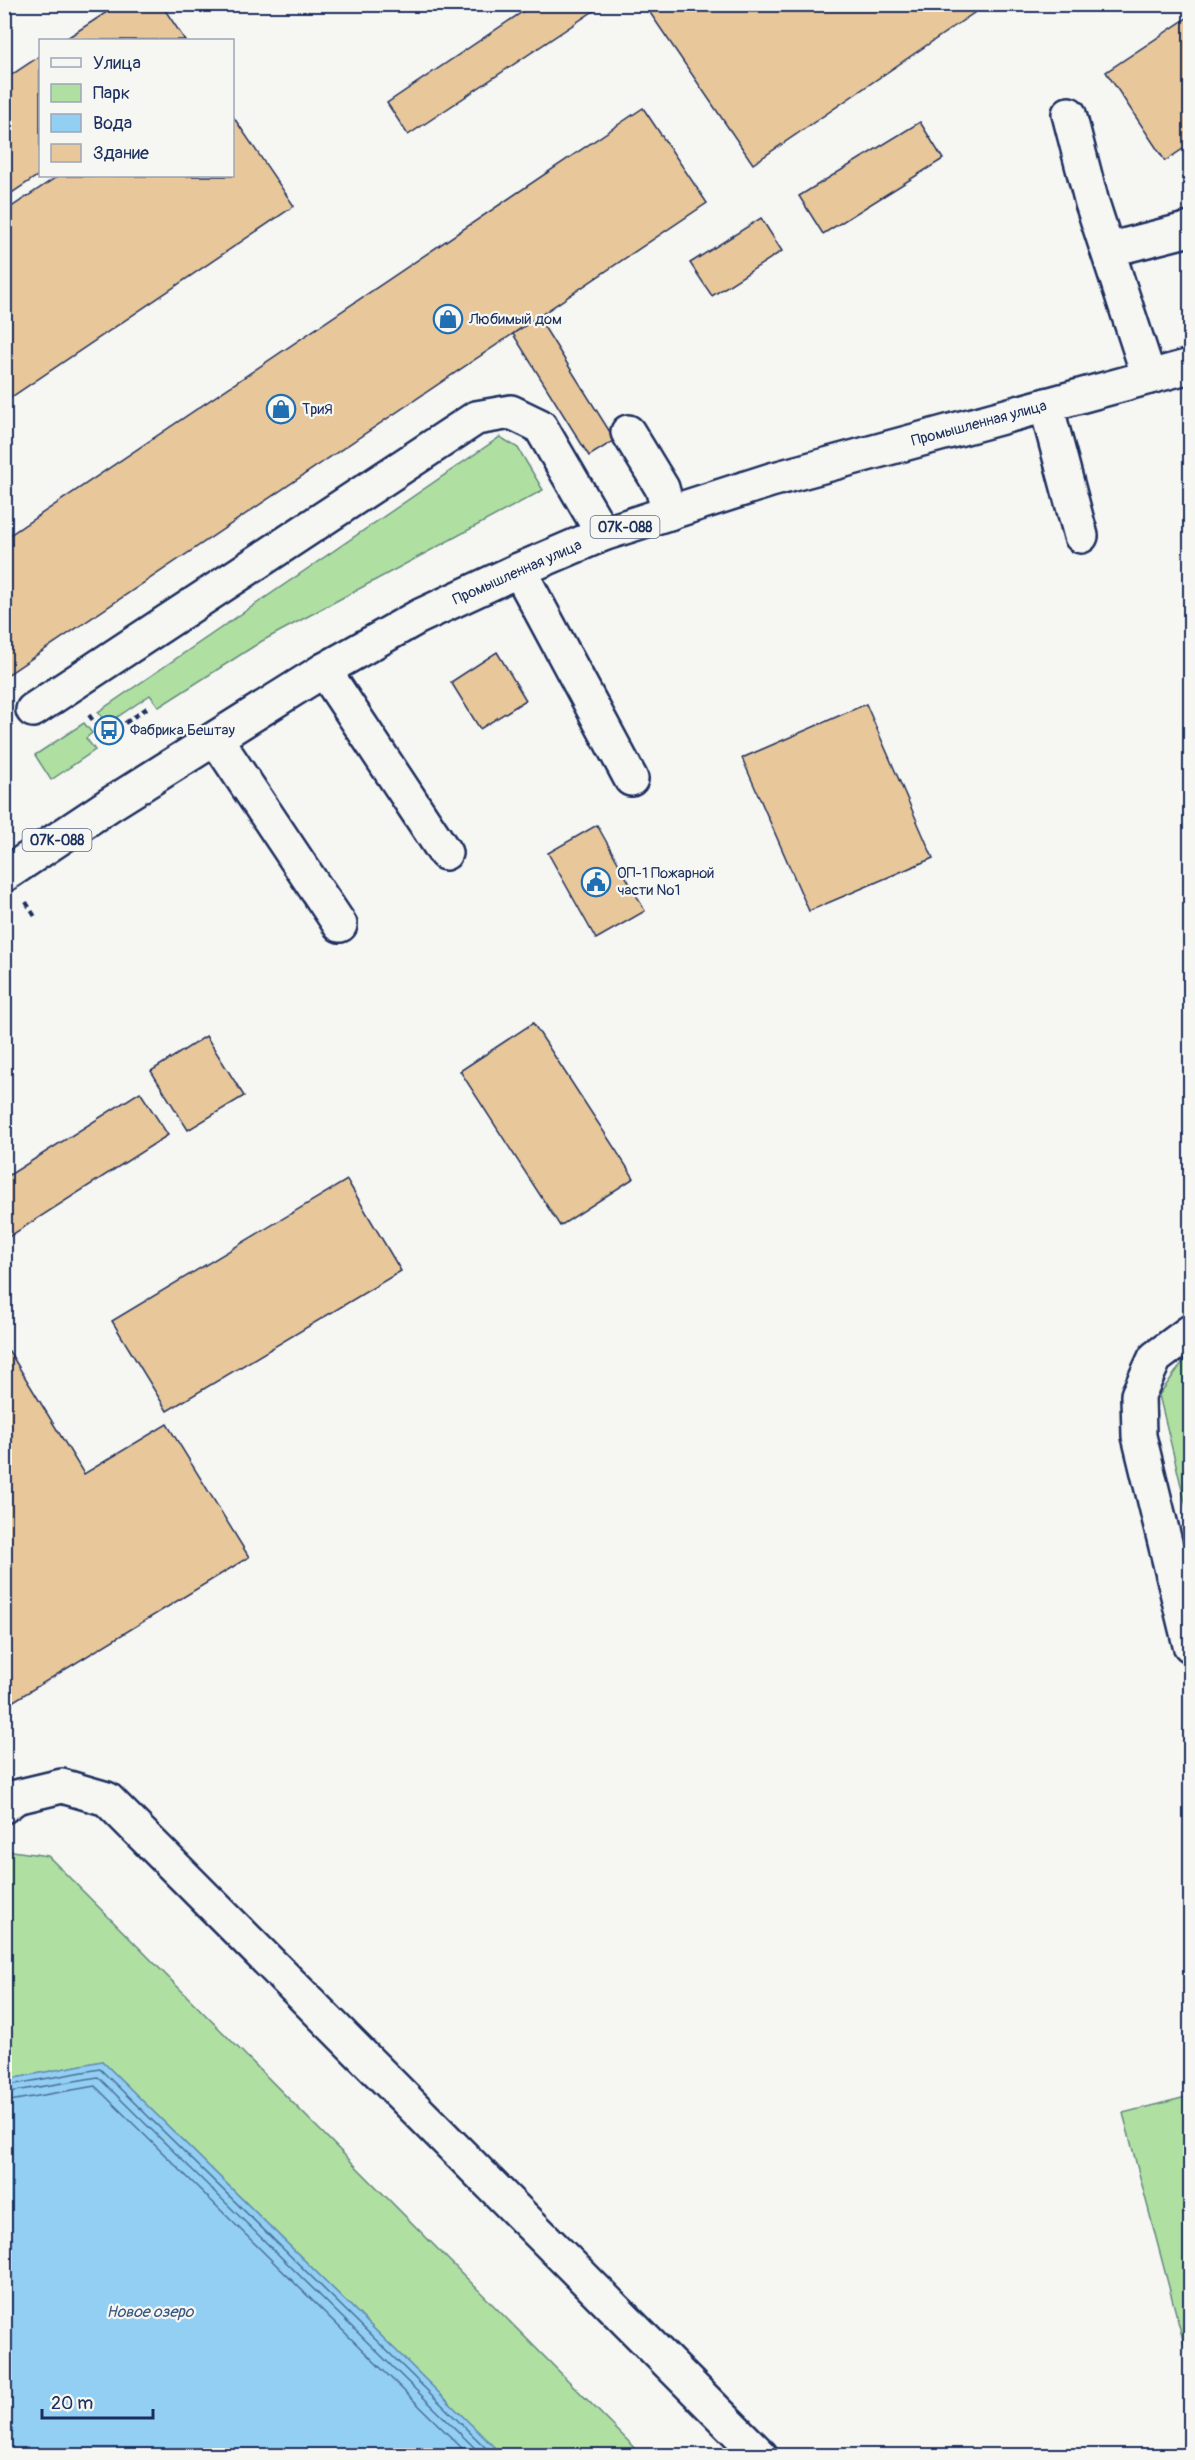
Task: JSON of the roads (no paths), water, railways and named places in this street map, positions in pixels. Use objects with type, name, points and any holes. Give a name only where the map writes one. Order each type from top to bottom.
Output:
[{"type":"main road","points":[[1069,114],[1092,203],[1149,377]]},
{"type":"main road","points":[[1108,250],[1191,229]]},
{"type":"main road","name":"Промышленная улица","points":[[4,875],[109,805],[324,670],[418,617],[519,570],[603,534],[771,480],[1191,366]]},
{"type":"main road","points":[[1046,405],[1081,536]]},
{"type":"main road","points":[[33,710],[476,418],[511,412],[540,426],[603,534]]},
{"type":"main road","points":[[628,432],[662,488],[669,513]]},
{"type":"main road","points":[[519,570],[631,779]]},
{"type":"main road","points":[[324,670],[445,853]]},
{"type":"main road","points":[[216,739],[340,925]]},
{"type":"main road","points":[[1191,1332],[1155,1358],[1137,1395],[1139,1436],[1191,1645]]},
{"type":"main road","points":[[4,1806],[16,1797],[62,1786],[107,1799],[761,2456]]},
{"type":"water","name":"Новое озеро","points":[[102,2061],[502,2455],[5,2455],[5,2080]]},
{"type":"place","name":"Любимый дом","points":[[448,319]]},
{"type":"place","name":"ТриЯ","points":[[281,409]]},
{"type":"place","name":"Фабрика Бештау","points":[[109,730]]},
{"type":"place","name":"ОП-1 Пожарной части №1","points":[[596,882]]}]
